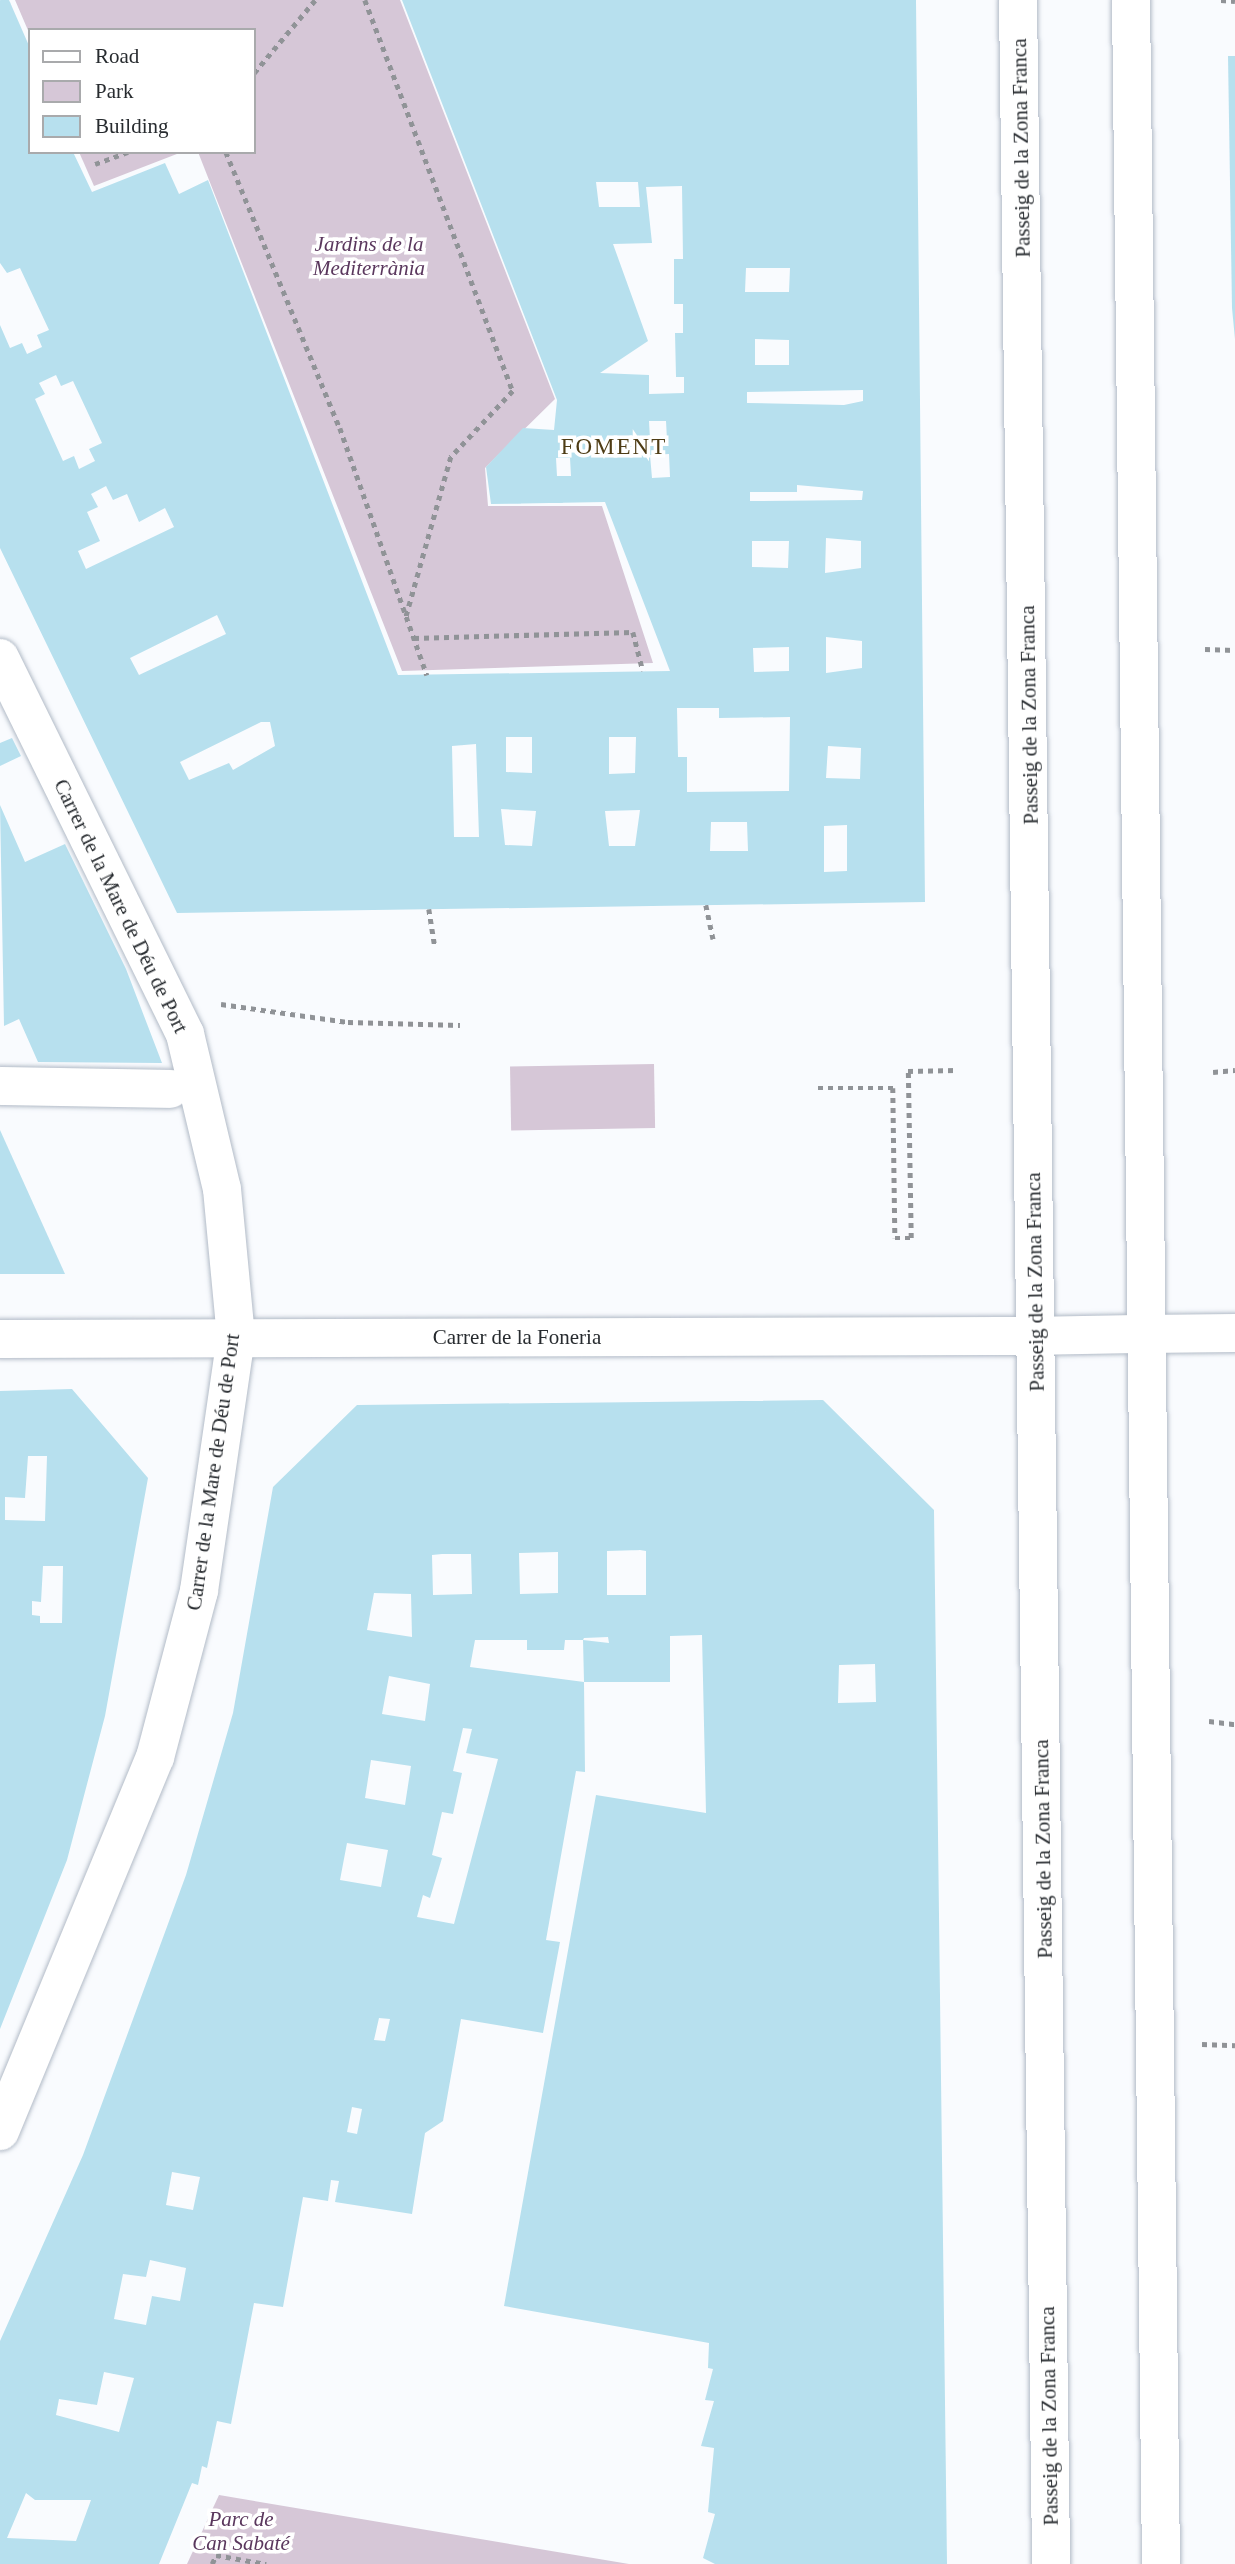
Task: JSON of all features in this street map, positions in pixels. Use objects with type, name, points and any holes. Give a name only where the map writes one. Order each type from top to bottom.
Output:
[{"type":"main road","name":"Passeig de la Zona Franca","points":[[1018,0],[1051,2564]]},
{"type":"main road","points":[[1131,0],[1144,1334],[1161,2564]]},
{"type":"main road","name":"Carrer de la Mare de Déu de Port","points":[[0,657],[185,1034],[222,1189],[236,1337],[199,1591],[155,1757],[0,2130]]},
{"type":"main road","points":[[3,1079],[170,1089]]},
{"type":"main road","points":[[1144,1334],[1235,1333]]},
{"type":"main road","name":"Carrer de la Foneria","points":[[0,1339],[1144,1334]]},
{"type":"path","points":[[256,71],[315,0]]},
{"type":"path","points":[[365,0],[513,391],[451,457],[406,617]]},
{"type":"path","points":[[1221,0],[1235,1]]},
{"type":"path","points":[[95,164],[119,154]]},
{"type":"path","points":[[227,154],[340,428],[427,675]]},
{"type":"path","points":[[414,638],[633,632],[643,671]]},
{"type":"path","points":[[1205,649],[1235,650]]},
{"type":"path","points":[[706,905],[713,939]]},
{"type":"path","points":[[429,909],[435,946]]},
{"type":"path","points":[[212,1004],[348,1022],[460,1025]]},
{"type":"path","points":[[818,1088],[893,1088],[895,1238],[911,1238],[908,1071],[956,1070]]},
{"type":"path","points":[[1213,1072],[1235,1070]]},
{"type":"path","points":[[1209,1721],[1235,1724]]},
{"type":"path","points":[[1202,2044],[1235,2045]]},
{"type":"path","points":[[212,2564],[216,2555],[266,2564]]},
{"type":"green space","name":"Jardins de la Mediterrània","points":[[15,0],[400,0],[555,399],[485,468],[488,506],[602,506],[653,663],[402,671],[199,154],[256,154],[256,28],[28,28],[28,30]]},
{"type":"green space","points":[[80,154],[177,154],[94,186]]},
{"type":"green space","points":[[654,1064],[655,1128],[511,1131],[510,1067]]},
{"type":"green space","name":"Parc de Can Sabaté","points":[[219,2495],[629,2564],[187,2564]]},
{"type":"building","points":[[0,0],[9,0],[28,43],[28,154],[74,154],[92,192],[165,163],[179,194],[208,180],[398,675],[670,671],[605,502],[491,504],[486,467],[523,428],[554,430],[557,400],[402,0],[916,0],[925,902],[177,913],[0,548],[0,325],[10,348],[22,343],[27,354],[42,347],[37,335],[49,330],[20,268],[7,273],[0,263]],"holes":[[[596,182],[638,182],[640,207],[599,207]],[[682,186],[683,259],[674,259],[674,304],[683,304],[683,333],[675,333],[676,377],[684,377],[684,393],[649,394],[649,375],[600,373],[648,341],[613,244],[652,243],[646,187]],[[746,268],[790,268],[789,292],[745,292]],[[755,339],[789,340],[789,365],[755,365]],[[56,375],[61,386],[73,381],[102,443],[89,449],[95,461],[79,469],[74,456],[63,461],[35,399],[45,394],[39,383]],[[863,390],[863,401],[844,405],[747,403],[747,392]],[[649,421],[666,421],[667,440],[650,439]],[[669,454],[670,477],[652,478],[650,455]],[[556,458],[570,458],[571,476],[557,476]],[[797,485],[863,491],[862,500],[750,501],[750,492],[797,492]],[[106,486],[113,500],[127,494],[139,522],[165,508],[174,527],[86,569],[78,551],[100,541],[87,512],[98,507],[91,494]],[[826,538],[861,541],[861,568],[825,573]],[[752,541],[789,541],[788,568],[752,567]],[[217,615],[226,634],[139,675],[130,658]],[[826,637],[862,641],[862,668],[826,673]],[[789,647],[789,671],[754,672],[753,648]],[[677,708],[719,708],[719,718],[790,717],[789,791],[687,792],[687,757],[678,757]],[[261,722],[270,722],[275,746],[233,770],[229,763],[189,780],[180,762]],[[506,737],[532,737],[532,773],[506,772]],[[609,737],[636,737],[635,773],[609,774]],[[476,744],[479,837],[454,837],[452,746]],[[828,746],[861,748],[860,779],[826,778]],[[501,809],[536,811],[532,846],[505,845]],[[640,810],[635,846],[609,846],[605,811]],[[711,822],[747,822],[748,851],[710,851]],[[847,825],[847,871],[824,872],[824,826]]]},
{"type":"building","points":[[1228,56],[1235,56],[1235,339],[1232,308]]},
{"type":"building","points":[[12,738],[21,756],[0,766],[0,743]]},
{"type":"building","points":[[0,805],[25,862],[65,844],[126,969],[162,1063],[38,1062],[19,1019],[4,1026]]},
{"type":"building","points":[[0,1130],[65,1274],[0,1274]]},
{"type":"building","points":[[72,1389],[148,1478],[105,1716],[67,1860],[0,2029],[0,1391]],"holes":[[[28,1456],[47,1456],[45,1521],[5,1520],[5,1497],[25,1498]],[[43,1566],[63,1566],[62,1623],[40,1623],[40,1616],[32,1615],[32,1601],[41,1602]]]},
{"type":"building","points":[[823,1400],[934,1510],[947,2564],[715,2564],[703,2558],[715,2514],[708,2512],[714,2448],[701,2446],[714,2401],[705,2400],[713,2369],[708,2368],[709,2343],[504,2306],[596,1795],[706,1813],[702,1635],[670,1636],[670,1682],[584,1682],[585,1772],[576,1771],[546,1940],[560,1942],[543,2033],[461,2019],[443,2121],[425,2133],[412,2214],[335,2202],[339,2181],[331,2180],[328,2201],[303,2197],[283,2307],[254,2303],[231,2424],[217,2421],[207,2468],[202,2466],[198,2485],[192,2483],[159,2564],[0,2564],[0,2341],[83,2155],[186,1875],[233,1713],[273,1487],[357,1405]],"holes":[[[607,1551],[646,1551],[646,1595],[607,1595]],[[558,1552],[558,1593],[520,1594],[519,1553]],[[471,1554],[472,1594],[433,1595],[432,1555]],[[374,1593],[411,1594],[412,1637],[367,1630]],[[608,1637],[609,1643],[583,1640]],[[475,1640],[527,1640],[527,1650],[564,1650],[565,1640],[583,1640],[584,1682],[470,1667]],[[875,1664],[876,1702],[838,1703],[839,1665]],[[389,1676],[430,1684],[425,1721],[382,1714]],[[463,1728],[472,1729],[466,1753],[498,1759],[454,1924],[417,1917],[423,1895],[430,1898],[442,1858],[432,1855],[442,1812],[453,1814],[462,1773],[453,1771]],[[371,1760],[411,1766],[405,1805],[365,1798]],[[347,1843],[388,1850],[381,1887],[340,1880]],[[379,2018],[390,2019],[385,2041],[374,2040]],[[352,2107],[362,2109],[357,2134],[347,2132]],[[172,2172],[200,2177],[193,2210],[166,2205]],[[150,2260],[186,2268],[180,2301],[152,2296],[146,2325],[114,2319],[123,2274],[146,2277]],[[104,2372],[134,2378],[119,2432],[56,2415],[59,2399],[97,2405]],[[26,2493],[35,2500],[91,2500],[76,2541],[7,2538]]]},
{"type":"district","name":"FOMENT","points":[[614,447]]}]
